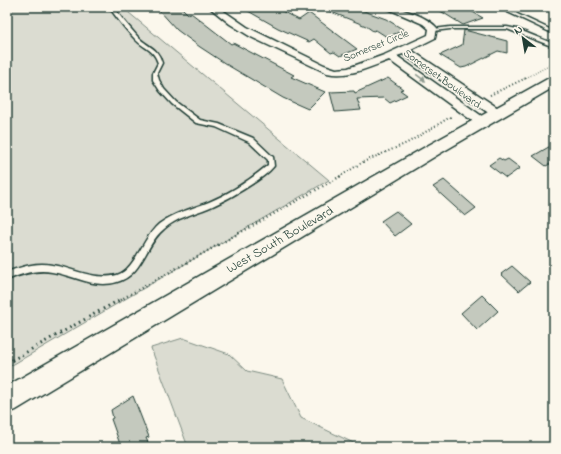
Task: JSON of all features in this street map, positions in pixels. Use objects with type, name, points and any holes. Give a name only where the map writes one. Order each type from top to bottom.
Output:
[{"type":"main road","name":"West South Boulevard","points":[[7,401],[554,81]]},
{"type":"street","name":"Somerset Circle","points":[[213,7],[228,19],[253,34],[331,71],[350,72],[432,36],[434,30],[432,26],[426,22],[388,7]]},
{"type":"street","name":"Somerset Boulevard","points":[[403,49],[490,118]]},
{"type":"street","name":"Somerset Boulevard","points":[[389,55],[490,118]]},
{"type":"lane","points":[[7,276],[34,268],[51,268],[82,277],[104,280],[118,278],[126,274],[137,261],[156,230],[172,219],[212,204],[238,191],[271,166],[271,159],[250,140],[217,125],[198,122],[174,103],[162,90],[156,80],[155,73],[160,63],[158,56],[153,50],[137,39],[111,7]]},
{"type":"lane","points":[[499,7],[554,33]]},
{"type":"lane","points":[[434,30],[450,28],[508,28],[554,46]]},
{"type":"path","points":[[493,94],[554,63]]},
{"type":"path","points":[[7,363],[363,162],[407,143],[450,117]]},
{"type":"shaded area","points":[[7,7],[122,7],[329,180],[7,368]]},
{"type":"shaded area","points":[[183,338],[229,354],[247,371],[282,379],[301,418],[362,447],[188,447],[151,348]]},
{"type":"building","points":[[169,7],[181,7],[188,14],[191,13],[231,44],[233,43],[294,75],[291,77],[325,92],[308,109],[283,98],[229,66],[177,30],[159,10]]},
{"type":"building","points":[[241,7],[274,7],[299,20],[309,13],[357,49],[340,56],[334,52],[331,53],[314,39],[309,42],[278,28]]},
{"type":"building","points":[[319,7],[353,7],[386,19],[404,30],[387,37],[376,30],[373,31],[366,26]]},
{"type":"building","points":[[434,7],[464,7],[483,18],[463,25]]},
{"type":"building","points":[[464,30],[507,41],[507,53],[498,51],[461,68],[440,55],[462,45]]},
{"type":"building","points":[[388,78],[403,89],[400,90],[407,95],[390,103],[384,98],[357,99],[361,110],[335,112],[330,92],[354,91],[355,93]]},
{"type":"building","points":[[554,144],[554,162],[546,166],[533,156]]},
{"type":"building","points":[[499,158],[504,161],[508,159],[520,168],[506,178],[489,165]]},
{"type":"building","points":[[444,180],[476,208],[465,216],[433,187]]},
{"type":"building","points":[[396,211],[411,224],[395,236],[381,221]]},
{"type":"building","points":[[512,266],[530,282],[519,291],[501,274]]},
{"type":"building","points":[[482,295],[498,311],[477,330],[461,313]]},
{"type":"building","points":[[133,396],[149,437],[146,438],[150,447],[121,447],[111,419],[113,418],[111,410]]}]
